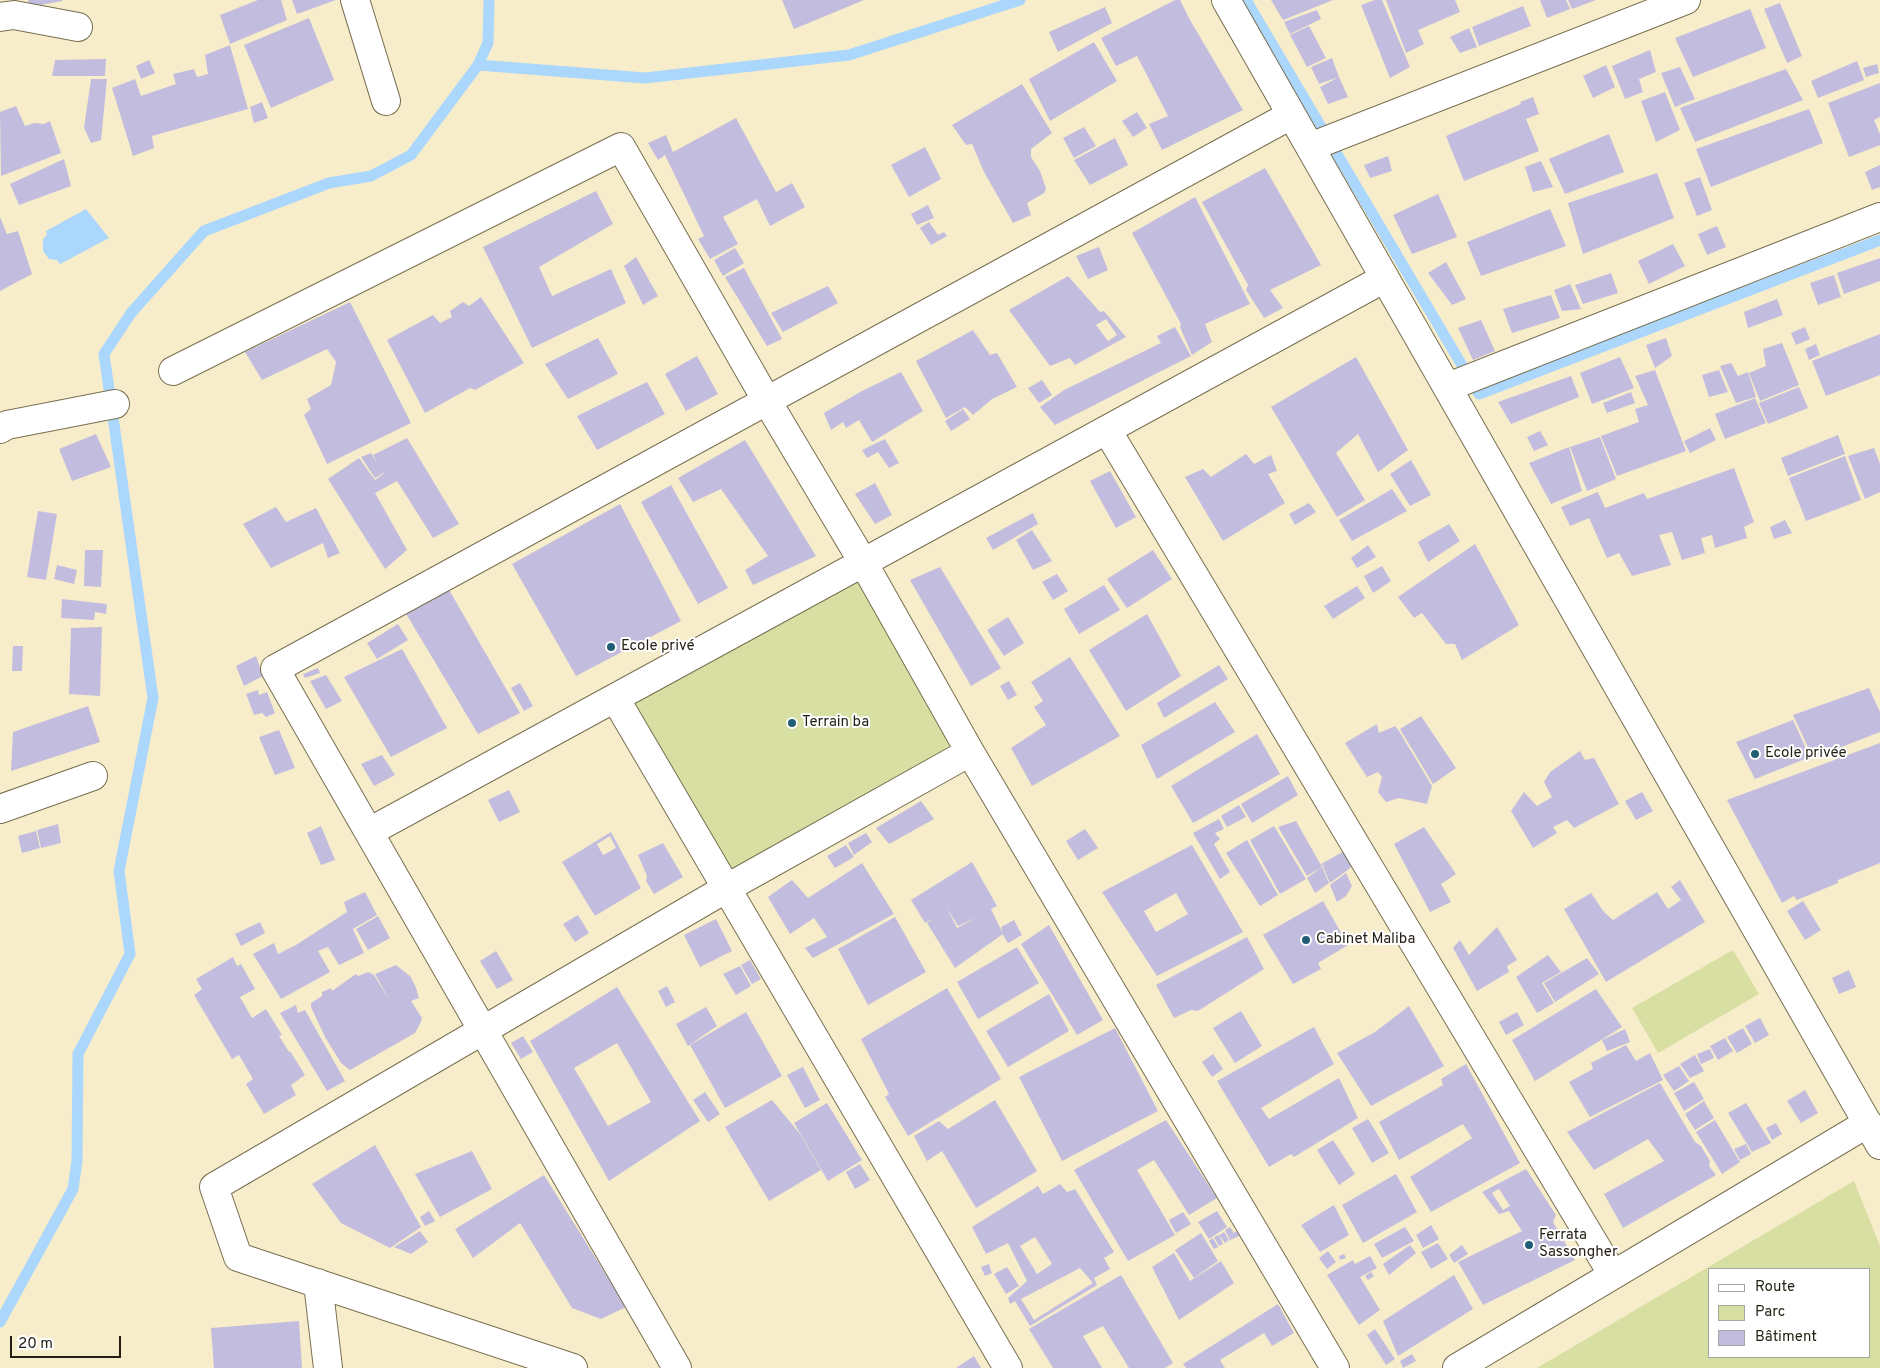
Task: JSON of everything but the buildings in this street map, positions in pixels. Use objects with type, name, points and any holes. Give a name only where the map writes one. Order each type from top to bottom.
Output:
[{"type":"street","points":[[354,0],[386,101]]},
{"type":"street","points":[[1226,0],[1874,1134],[1614,1275],[1457,1368]]},
{"type":"street","points":[[1310,147],[1686,0]]},
{"type":"street","points":[[0,17],[14,16],[78,27]]},
{"type":"street","points":[[677,1368],[275,669],[1292,115]]},
{"type":"street","points":[[173,372],[621,147],[767,401],[863,562],[970,752],[1335,1368]]},
{"type":"street","points":[[1448,387],[1880,217]]},
{"type":"street","points":[[369,832],[1385,278]]},
{"type":"street","points":[[0,429],[7,425],[115,404]]},
{"type":"street","points":[[1106,430],[1614,1275]]},
{"type":"street","points":[[615,698],[1008,1368]]},
{"type":"street","points":[[573,1368],[238,1257],[214,1187],[727,888],[970,752]]},
{"type":"street","points":[[0,809],[93,776]]},
{"type":"street","points":[[318,1283],[328,1368]]},
{"type":"green space","name":"Terrain ba","points":[[856,572],[950,746],[730,874],[633,700]]},
{"type":"green space","points":[[1733,950],[1759,994],[1658,1053],[1632,1008]]},
{"type":"green space","points":[[1854,1181],[1880,1246],[1880,1368],[1537,1368]]},
{"type":"water","points":[[86,209],[109,238],[60,264],[57,260],[49,259],[43,251],[43,239],[47,235],[46,231]]},
{"type":"waterway","points":[[0,1322],[73,1189],[77,1161],[78,1054],[130,954],[119,871],[153,698],[104,354],[131,313],[204,231],[329,183],[371,176],[411,155],[478,65],[488,43],[489,0]]},
{"type":"waterway","points":[[478,65],[645,78],[849,55],[1020,0]]},
{"type":"waterway","points":[[1246,0],[1479,394],[1880,240]]},
{"type":"place","name":"Ecole privé","points":[[611,647]]},
{"type":"place","name":"Terrain ba","points":[[792,723]]},
{"type":"place","name":"Ecole privée","points":[[1755,754]]},
{"type":"place","name":"Cabinet Maliba","points":[[1306,940]]},
{"type":"place","name":"Ferrata Sassongher","points":[[1529,1245]]}]
